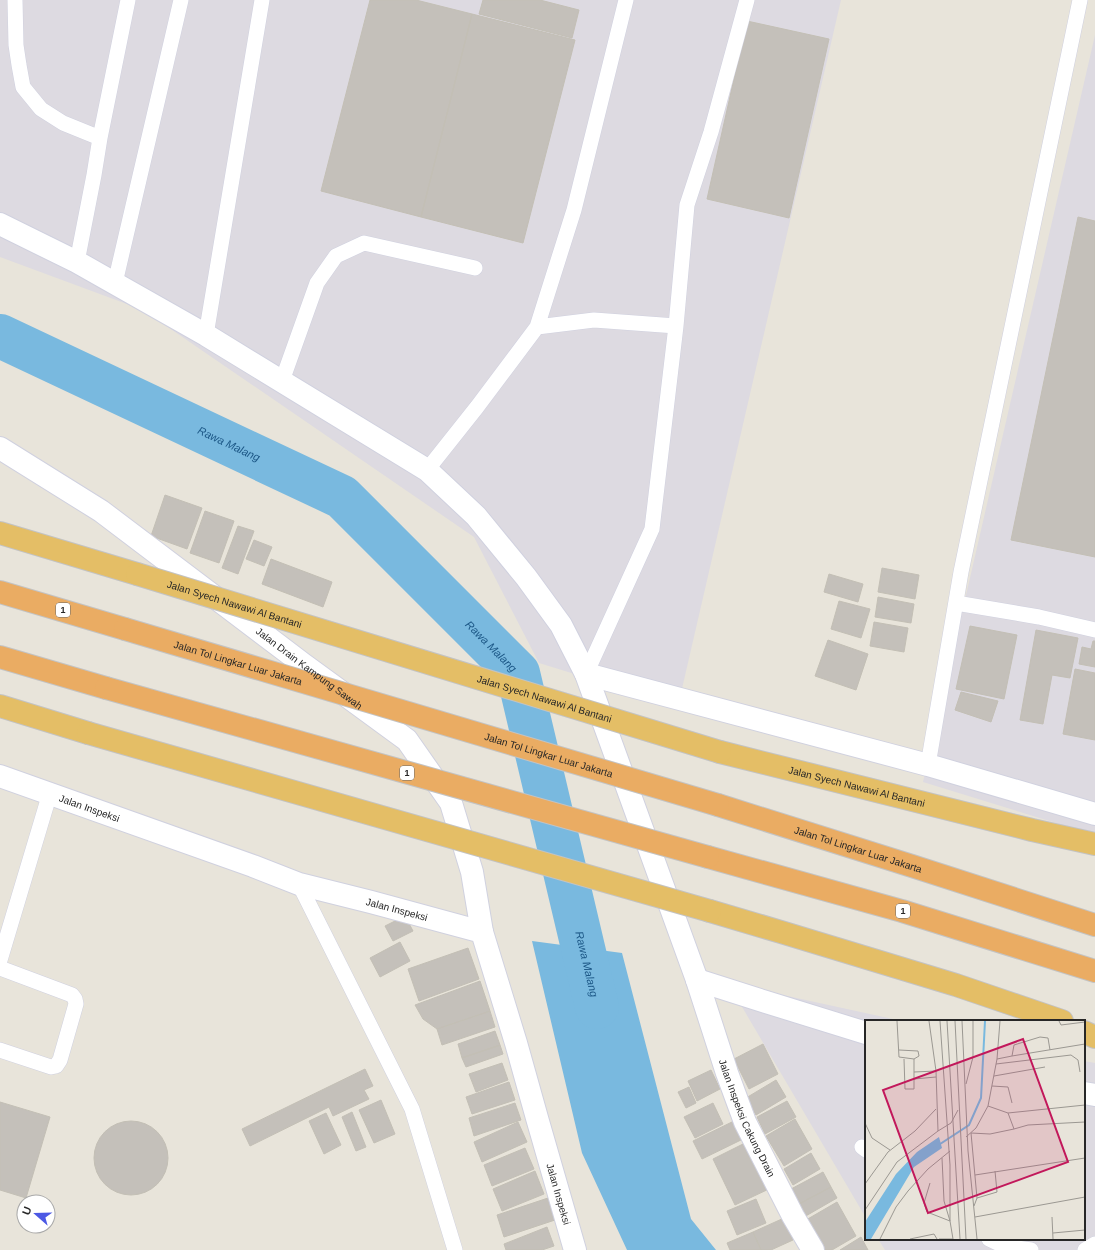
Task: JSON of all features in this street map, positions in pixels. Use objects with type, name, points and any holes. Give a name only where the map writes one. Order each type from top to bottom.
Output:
[{"type":"highway","name":"Jalan Syech Nawawi Al Bantani","points":[[0,533],[720,752],[1032,830],[1095,844]]},
{"type":"highway","name":"Jalan Tol Lingkar Luar Jakarta","points":[[0,592],[718,805],[1095,925]]},
{"type":"highway","name":"1","points":[[0,657],[902,911],[1095,971]]},
{"type":"highway","points":[[0,706],[88,733],[781,932],[956,985],[1059,1020]]},
{"type":"highway","points":[[1085,1032],[1095,1037]]},
{"type":"street","name":"Jalan Inspeksi Cakung Drain","points":[[0,224],[77,262],[206,335],[427,470],[476,516],[526,577],[561,625],[586,674],[697,980],[726,1073],[744,1122],[793,1216],[813,1250]]},
{"type":"street","name":"Jalan Drain Kampung Sawah","points":[[0,448],[101,510],[303,664],[407,740],[451,803],[472,872],[482,932]]},
{"type":"street","points":[[586,674],[928,765],[1095,814]]},
{"type":"street","name":"Jalan Inspeksi","points":[[1,781],[50,793],[299,884],[482,932],[516,1043],[575,1250]]},
{"type":"street","points":[[697,980],[865,1033]]},
{"type":"street","points":[[1085,1093],[1095,1095]]},
{"type":"lane","points":[[15,0],[16,45],[23,87],[42,109],[63,123],[100,138]]},
{"type":"lane","points":[[77,262],[128,0]]},
{"type":"lane","points":[[115,284],[180,0]]},
{"type":"lane","points":[[206,335],[262,0]]},
{"type":"lane","points":[[427,470],[477,408],[537,327],[574,210],[626,0]]},
{"type":"lane","points":[[586,674],[652,529],[676,326],[687,205],[711,132],[747,0]]},
{"type":"lane","points":[[928,765],[956,603],[1080,0]]},
{"type":"lane","points":[[282,381],[317,283],[336,256],[364,243],[475,268]]},
{"type":"lane","points":[[537,327],[594,320],[676,326]]},
{"type":"lane","points":[[956,603],[1038,617],[1095,630]]},
{"type":"lane","points":[[0,960],[50,793]]},
{"type":"lane","points":[[299,884],[412,1109],[455,1250]]},
{"type":"lane","points":[[0,968],[72,995],[76,1004],[60,1060],[56,1066],[51,1067],[0,1050]]},
{"type":"lane","points":[[991,1240],[1004,1246],[1031,1250]]},
{"type":"lane","points":[[1085,1250],[1095,1244]]},
{"type":"shaded area","points":[[0,0],[841,0],[678,706],[539,663],[474,537],[143,310],[0,257]]},
{"type":"shaded area","points":[[1095,35],[1095,835],[923,782]]},
{"type":"shaded area","points":[[728,983],[897,1020],[865,1020],[865,1216]]},
{"type":"shaded area","points":[[1085,1061],[1095,1063],[1095,1250],[885,1250],[879,1240],[1085,1240]]},
{"type":"water","points":[[532,941],[622,953],[691,1219],[716,1250],[627,1250],[582,1153]]},
{"type":"building","points":[[370,0],[416,0],[472,14],[421,217],[321,191]]},
{"type":"building","points":[[483,0],[540,0],[579,10],[572,38],[479,14]]},
{"type":"building","points":[[472,14],[575,40],[523,243],[421,217]]},
{"type":"building","points":[[747,21],[829,39],[789,218],[707,199]]},
{"type":"building","points":[[1078,217],[1095,221],[1095,557],[1011,540]]},
{"type":"building","points":[[165,495],[202,508],[187,549],[151,536]]},
{"type":"building","points":[[205,511],[234,521],[219,563],[190,553]]},
{"type":"building","points":[[238,526],[254,531],[238,574],[222,568]]},
{"type":"building","points":[[254,540],[272,547],[264,566],[246,559]]},
{"type":"building","points":[[271,559],[332,582],[323,607],[262,584]]},
{"type":"building","points":[[882,568],[919,575],[915,599],[878,592]]},
{"type":"building","points":[[829,574],[863,584],[858,602],[824,592]]},
{"type":"building","points":[[878,597],[914,604],[911,623],[875,617]]},
{"type":"building","points":[[839,601],[870,609],[861,638],[831,629]]},
{"type":"building","points":[[874,622],[908,628],[904,652],[870,646]]},
{"type":"building","points":[[970,626],[1017,635],[1004,699],[956,689]]},
{"type":"building","points":[[1036,630],[1078,638],[1070,678],[1052,675],[1043,724],[1020,720]]},
{"type":"building","points":[[828,640],[868,654],[856,690],[815,676]]},
{"type":"building","points":[[1093,641],[1095,641],[1095,667],[1079,664],[1082,647],[1091,649]]},
{"type":"building","points":[[1075,669],[1095,673],[1095,740],[1063,734]]},
{"type":"building","points":[[961,692],[998,701],[991,722],[955,710]]},
{"type":"building","points":[[405,916],[413,931],[393,941],[385,926]]},
{"type":"building","points":[[400,942],[410,961],[380,977],[370,958]]},
{"type":"building","points":[[468,948],[479,979],[419,1001],[408,969]]},
{"type":"building","points":[[480,981],[490,1011],[437,1029],[423,1019],[415,1005]]},
{"type":"building","points":[[490,1011],[495,1027],[442,1045],[437,1029]]},
{"type":"building","points":[[495,1031],[500,1045],[462,1058],[458,1044]]},
{"type":"building","points":[[763,1044],[778,1074],[749,1089],[734,1059]]},
{"type":"building","points":[[500,1045],[503,1054],[466,1067],[462,1058]]},
{"type":"building","points":[[502,1063],[508,1080],[476,1092],[469,1074]]},
{"type":"building","points":[[365,1069],[373,1086],[364,1090],[369,1099],[333,1116],[329,1107],[250,1146],[242,1129]]},
{"type":"building","points":[[711,1070],[720,1089],[697,1101],[688,1081]]},
{"type":"building","points":[[776,1080],[786,1097],[756,1115],[746,1098]]},
{"type":"building","points":[[509,1082],[515,1100],[472,1114],[466,1097]]},
{"type":"building","points":[[689,1087],[696,1103],[686,1108],[678,1092]]},
{"type":"building","points":[[381,1100],[395,1134],[374,1143],[359,1110]]},
{"type":"building","points":[[787,1101],[796,1117],[765,1134],[757,1117]]},
{"type":"building","points":[[0,1102],[50,1117],[27,1194],[16,1195],[0,1190]]},
{"type":"building","points":[[515,1103],[521,1120],[474,1136],[469,1118]]},
{"type":"building","points":[[713,1103],[723,1124],[695,1138],[684,1117]]},
{"type":"building","points":[[352,1112],[366,1147],[356,1151],[342,1117]]},
{"type":"building","points":[[326,1113],[341,1145],[324,1154],[309,1121]]},
{"type":"building","points":[[795,1119],[812,1149],[784,1166],[766,1136]]},
{"type":"building","points":[[131,1121],[145,1124],[157,1132],[165,1144],[168,1158],[165,1172],[157,1184],[145,1192],[131,1195],[117,1192],[105,1184],[97,1172],[94,1158],[97,1144],[105,1132],[117,1124]]},
{"type":"building","points":[[734,1121],[743,1139],[702,1159],[693,1141]]},
{"type":"building","points":[[518,1122],[527,1142],[482,1162],[474,1142]]},
{"type":"building","points":[[749,1141],[771,1188],[735,1205],[713,1159]]},
{"type":"building","points":[[525,1148],[534,1169],[492,1186],[484,1165]]},
{"type":"building","points":[[811,1153],[820,1169],[793,1185],[784,1169]]},
{"type":"building","points":[[535,1171],[544,1194],[502,1211],[493,1189]]},
{"type":"building","points":[[823,1172],[831,1187],[799,1204],[791,1189]]},
{"type":"building","points":[[831,1187],[837,1198],[804,1217],[797,1205]]},
{"type":"building","points":[[548,1198],[555,1220],[504,1237],[497,1215]]},
{"type":"building","points":[[756,1199],[766,1223],[737,1235],[727,1211]]},
{"type":"building","points":[[837,1202],[856,1236],[832,1250],[824,1250],[806,1220]]},
{"type":"building","points":[[784,1218],[793,1240],[771,1250],[761,1250],[753,1232]]},
{"type":"building","points":[[547,1227],[554,1246],[542,1250],[506,1250],[504,1244]]},
{"type":"building","points":[[753,1232],[761,1250],[730,1250],[727,1243]]},
{"type":"building","points":[[861,1237],[868,1250],[840,1250]]},
{"type":"waterway","name":"Rawa Malang","points":[[0,336],[342,497],[518,673],[597,1007]]}]
